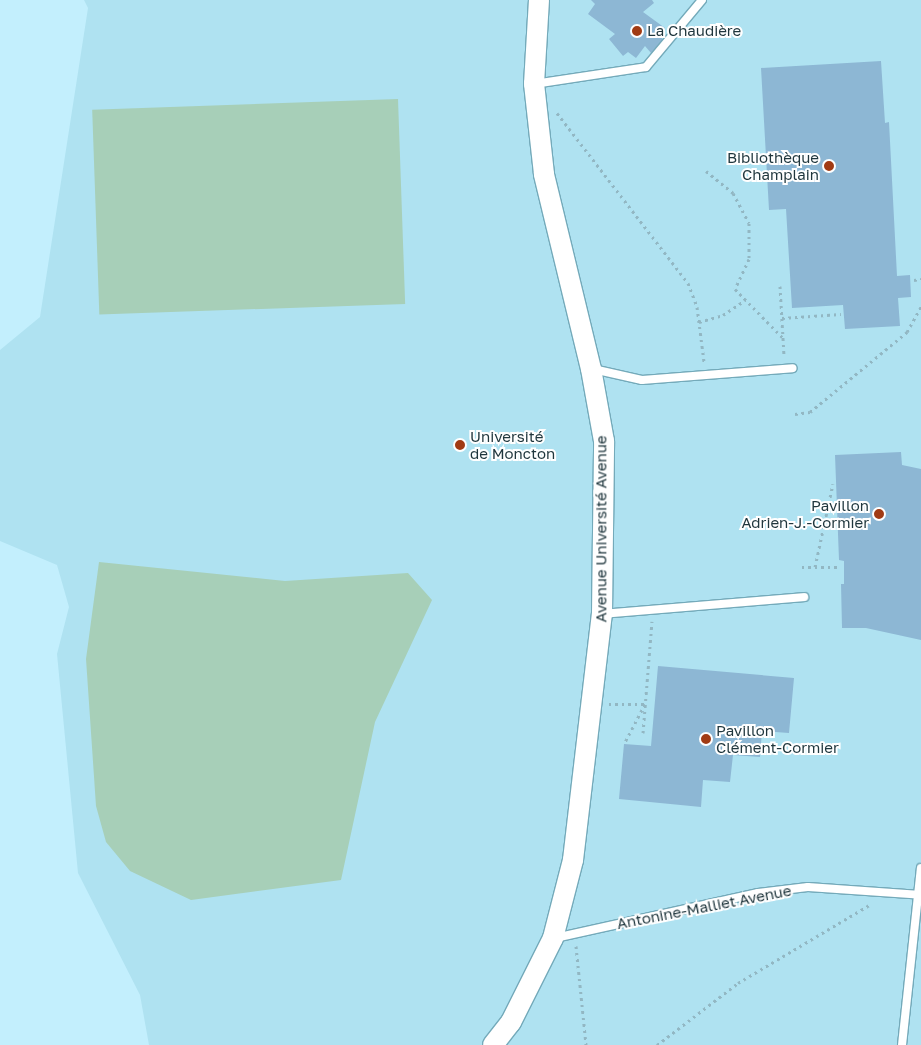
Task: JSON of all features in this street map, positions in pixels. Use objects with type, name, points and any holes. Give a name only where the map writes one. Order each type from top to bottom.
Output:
[{"type":"street","name":"Avenue Université Avenue","points":[[493,1045],[511,1022],[553,938],[573,860],[602,614],[604,440],[591,369],[544,174],[534,84],[539,0]]},
{"type":"lane","points":[[534,84],[646,67],[702,0]]},
{"type":"lane","points":[[591,369],[642,380],[789,369]]},
{"type":"lane","points":[[602,614],[804,597]]},
{"type":"lane","points":[[902,1045],[921,868]]},
{"type":"lane","name":"Antonine-Malliet Avenue","points":[[553,938],[758,893],[808,887],[919,894]]},
{"type":"path","points":[[534,84],[688,283],[699,322],[706,375]]},
{"type":"path","points":[[706,171],[733,193],[749,223],[749,259],[735,289],[783,338]]},
{"type":"path","points":[[914,280],[921,279]]},
{"type":"path","points":[[780,286],[783,338],[789,369]]},
{"type":"path","points":[[699,322],[723,315],[745,300]]},
{"type":"path","points":[[795,414],[810,412],[907,332],[921,307]]},
{"type":"path","points":[[782,318],[841,314]]},
{"type":"path","points":[[815,567],[832,484]]},
{"type":"path","points":[[802,567],[840,566]]},
{"type":"path","points":[[643,733],[652,610]]},
{"type":"path","points":[[591,704],[645,704]]},
{"type":"path","points":[[624,744],[645,704]]},
{"type":"path","points":[[657,1045],[738,983],[894,892]]},
{"type":"path","points":[[574,934],[586,1045]]},
{"type":"shaded area","name":"Université de Moncton","points":[[84,0],[921,0],[921,1045],[149,1045],[140,995],[78,873],[57,654],[69,607],[57,565],[0,541],[0,350],[40,317],[88,8]]},
{"type":"green space","points":[[398,99],[405,304],[99,315],[92,110]]},
{"type":"green space","points":[[99,562],[285,581],[408,573],[432,600],[375,722],[341,880],[191,900],[130,871],[106,842],[96,806],[86,659]]},
{"type":"building","name":"La Chaudière","points":[[591,0],[652,0],[654,3],[643,12],[665,28],[659,35],[665,42],[651,53],[645,46],[636,58],[628,52],[623,56],[609,39],[615,34],[588,14],[595,4]]},
{"type":"building","name":"Bibliothèque Champlain","points":[[881,61],[885,123],[889,122],[897,276],[910,275],[911,297],[898,298],[900,326],[845,329],[843,305],[792,308],[786,209],[769,210],[761,68]]},
{"type":"building","name":"Pavillon Adrien-J.-Cormier","points":[[901,452],[902,465],[921,469],[921,640],[866,628],[842,628],[841,584],[844,584],[844,561],[839,560],[835,455]]},
{"type":"building","name":"Pavillon Clément-Cormier","points":[[658,666],[794,678],[789,733],[762,731],[760,757],[733,755],[730,782],[703,780],[701,807],[619,799],[624,744],[651,746]]},
{"type":"place","name":"La Chaudière","points":[[637,31]]},
{"type":"place","name":"Bibliothèque Champlain","points":[[829,166]]},
{"type":"place","name":"Université de Moncton","points":[[460,445]]},
{"type":"place","name":"Pavillon Adrien-J.-Cormier","points":[[879,514]]},
{"type":"place","name":"Pavillon Clément-Cormier","points":[[706,739]]}]
